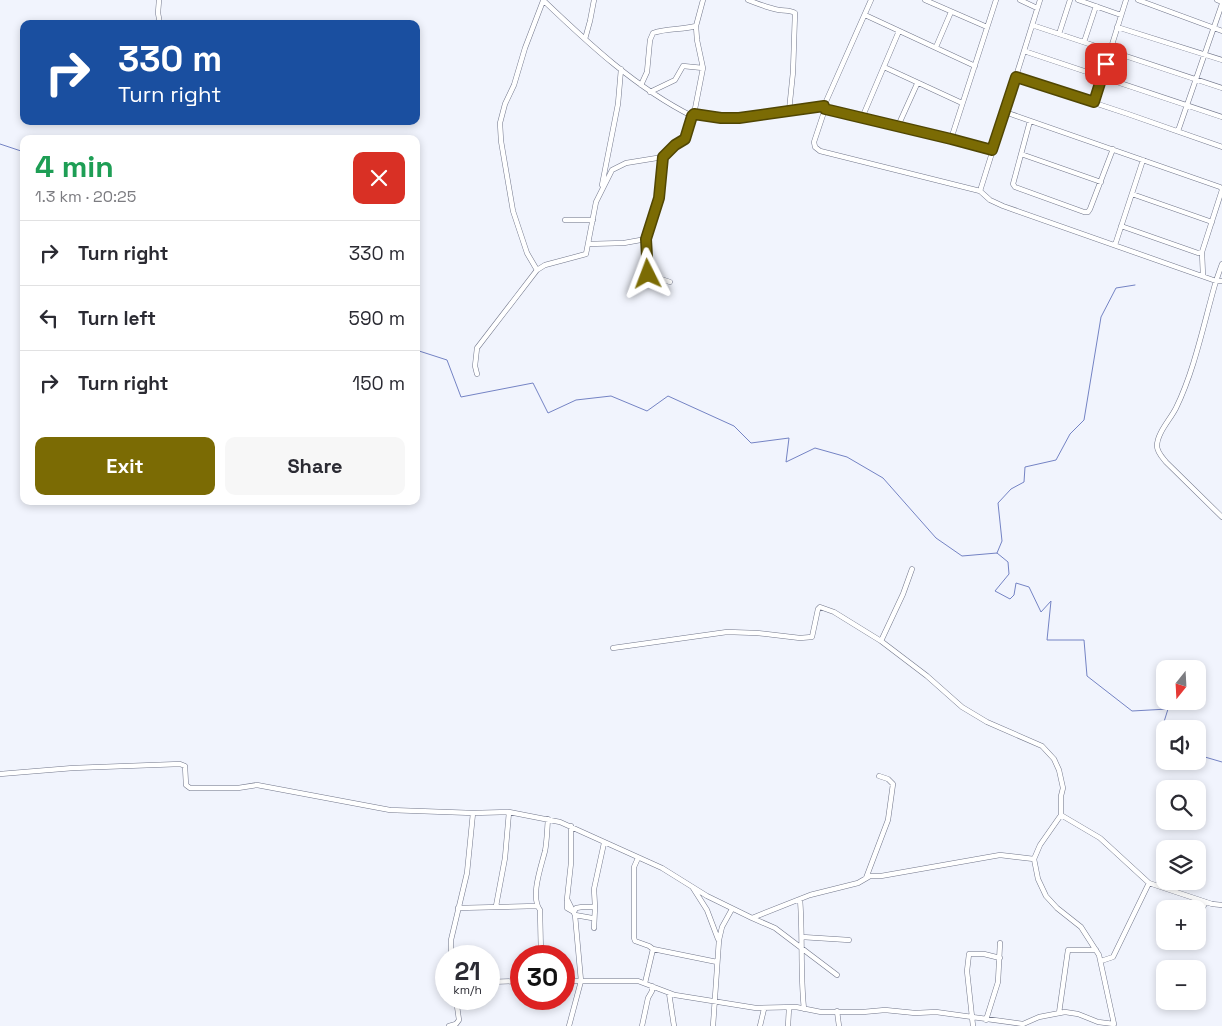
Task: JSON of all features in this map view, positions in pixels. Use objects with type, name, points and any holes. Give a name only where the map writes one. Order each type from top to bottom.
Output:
[{"type":"street","points":[[159,0],[159,20]]},
{"type":"street","points":[[537,270],[527,253],[513,211],[501,141],[500,123],[505,104],[514,85],[525,48],[543,0],[585,39],[650,92],[671,105],[693,115],[739,118],[824,107],[992,150]]},
{"type":"street","points":[[585,39],[594,0]]},
{"type":"street","points":[[476,374],[477,348],[537,270],[545,265],[586,254],[596,202],[612,170],[634,160],[663,157],[675,145],[685,139],[693,115],[703,68],[696,40],[696,26],[703,0]]},
{"type":"street","points":[[748,0],[783,11],[792,10],[795,13],[793,72],[789,111]]},
{"type":"street","points":[[871,0],[824,107],[814,142],[815,147],[820,150],[980,191],[990,200],[1003,206],[1219,281]]},
{"type":"street","points":[[925,0],[987,28]]},
{"type":"street","points":[[951,139],[996,0]]},
{"type":"street","points":[[1020,0],[1037,8]]},
{"type":"street","points":[[980,191],[1040,0]]},
{"type":"street","points":[[1059,34],[1070,0]]},
{"type":"street","points":[[1078,0],[1121,15]]},
{"type":"street","points":[[1094,102],[1126,0]]},
{"type":"street","points":[[1138,0],[1222,30]]},
{"type":"street","points":[[1178,131],[1222,3],[1217,0]]},
{"type":"street","points":[[1084,42],[1096,6]]},
{"type":"street","points":[[936,47],[951,12]]},
{"type":"street","points":[[865,15],[975,66]]},
{"type":"street","points":[[642,85],[647,72],[650,40],[654,33],[696,26]]},
{"type":"street","points":[[1032,26],[1222,88]]},
{"type":"street","points":[[1117,27],[1222,60]]},
{"type":"street","points":[[862,118],[899,31]]},
{"type":"street","points":[[1024,50],[1222,117]]},
{"type":"street","points":[[650,92],[675,80],[683,66],[703,68]]},
{"type":"street","points":[[884,67],[917,84],[962,103]]},
{"type":"street","points":[[601,191],[618,104],[621,69]]},
{"type":"street","points":[[1016,77],[1222,146]]},
{"type":"street","points":[[898,126],[917,84]]},
{"type":"street","points":[[1005,112],[1220,186],[1222,190],[1202,252],[1203,276]]},
{"type":"street","points":[[1030,121],[1013,184],[1015,187],[1084,212],[1088,212],[1090,209],[1113,149]]},
{"type":"street","points":[[1021,154],[1101,182]]},
{"type":"street","points":[[663,157],[659,198],[646,239],[648,274],[670,282]]},
{"type":"street","points":[[1115,245],[1143,160]]},
{"type":"street","points":[[1132,194],[1212,222]]},
{"type":"street","points":[[565,220],[592,220]]},
{"type":"street","points":[[1121,226],[1198,253],[1202,252]]},
{"type":"street","points":[[588,244],[624,243],[646,239]]},
{"type":"street","points":[[1222,264],[1219,281],[1184,392],[1160,435],[1157,445],[1158,452],[1166,462],[1222,517]]},
{"type":"street","points":[[881,641],[903,594],[912,569]]},
{"type":"street","points":[[575,981],[627,980],[645,983],[668,993],[714,1002],[764,1008],[804,1009],[822,1012],[885,1010],[915,1013],[936,1012],[1023,1024],[1059,1013],[1078,1014],[1098,1022],[1114,1025],[1101,961],[1096,950],[1081,927],[1057,908],[1046,896],[1038,879],[1034,859],[1040,845],[1061,815],[1063,788],[1054,758],[1042,746],[987,722],[962,707],[927,676],[881,641],[834,612],[820,607],[812,637],[800,638],[727,632],[613,648]]},
{"type":"street","points":[[0,774],[73,768],[180,764],[185,766],[186,785],[190,788],[238,788],[257,785],[390,810],[472,813],[509,812],[548,819],[570,826],[662,868],[707,896],[775,928],[837,975]]},
{"type":"street","points":[[866,878],[888,820],[891,800],[892,782],[879,776]]},
{"type":"street","points":[[496,906],[505,858],[509,812]]},
{"type":"street","points":[[451,945],[467,873],[472,813]]},
{"type":"street","points":[[1061,815],[1100,838],[1149,883],[1200,900]]},
{"type":"street","points":[[541,945],[540,910],[537,906],[536,893],[545,850],[548,819]]},
{"type":"street","points":[[570,826],[571,863],[567,899],[575,914],[592,918]]},
{"type":"street","points":[[594,928],[594,889],[604,843]]},
{"type":"street","points":[[752,918],[810,895],[858,883],[866,878],[1000,855],[1034,859]]},
{"type":"street","points":[[638,858],[634,873],[635,941],[653,949],[717,962]]},
{"type":"street","points":[[1101,961],[1113,957],[1149,883]]},
{"type":"street","points":[[690,884],[707,910],[718,940]]},
{"type":"street","points":[[800,899],[802,936],[801,980],[804,1009]]},
{"type":"street","points":[[1206,902],[1222,905]]},
{"type":"street","points":[[458,908],[537,906]]},
{"type":"street","points":[[569,1026],[580,981],[576,908],[582,906],[595,907]]},
{"type":"street","points":[[713,1026],[718,940],[722,927],[732,909]]},
{"type":"street","points":[[802,936],[850,940]]},
{"type":"street","points":[[986,1020],[998,982],[1000,943]]},
{"type":"street","points":[[645,983],[653,949]]},
{"type":"street","points":[[1059,1013],[1068,950],[1096,950]]},
{"type":"street","points":[[973,1026],[967,971],[969,954],[984,954],[1000,958]]},
{"type":"street","points":[[642,1026],[652,986]]},
{"type":"street","points":[[668,993],[674,1026]]},
{"type":"street","points":[[760,1026],[764,1008]]},
{"type":"street","points":[[788,1026],[789,1008]]},
{"type":"street","points":[[449,1026],[456,1024],[458,1020],[457,1010]]},
{"type":"street","points":[[837,1011],[839,1026]]},
{"type":"street","points":[[995,1021],[998,1026]]},
{"type":"waterway","points":[[0,144],[20,151]]},
{"type":"waterway","points":[[997,553],[1002,541],[998,503],[1011,489],[1024,482],[1025,467],[1056,460],[1070,434],[1084,420],[1101,317],[1116,288],[1135,285]]},
{"type":"waterway","points":[[420,351],[447,360],[461,397],[533,383],[548,413],[576,400],[611,396],[647,411],[668,396],[734,426],[751,443],[789,438],[786,462],[815,448],[847,457],[883,478],[936,538],[962,556],[997,553],[1008,562],[1009,574],[995,591],[1010,599],[1014,595],[1016,583],[1029,587],[1041,612],[1051,601],[1047,640],[1084,640],[1087,676],[1132,711],[1168,709],[1165,720]]},
{"type":"waterway","points":[[1206,757],[1222,762]]},
{"type":"route","points":[[648,274],[646,269],[646,239],[659,198],[663,157],[675,145],[685,139],[694,114],[721,118],[757,117],[824,106],[825,109],[992,150],[1016,77],[1094,102],[1106,64]]}]
